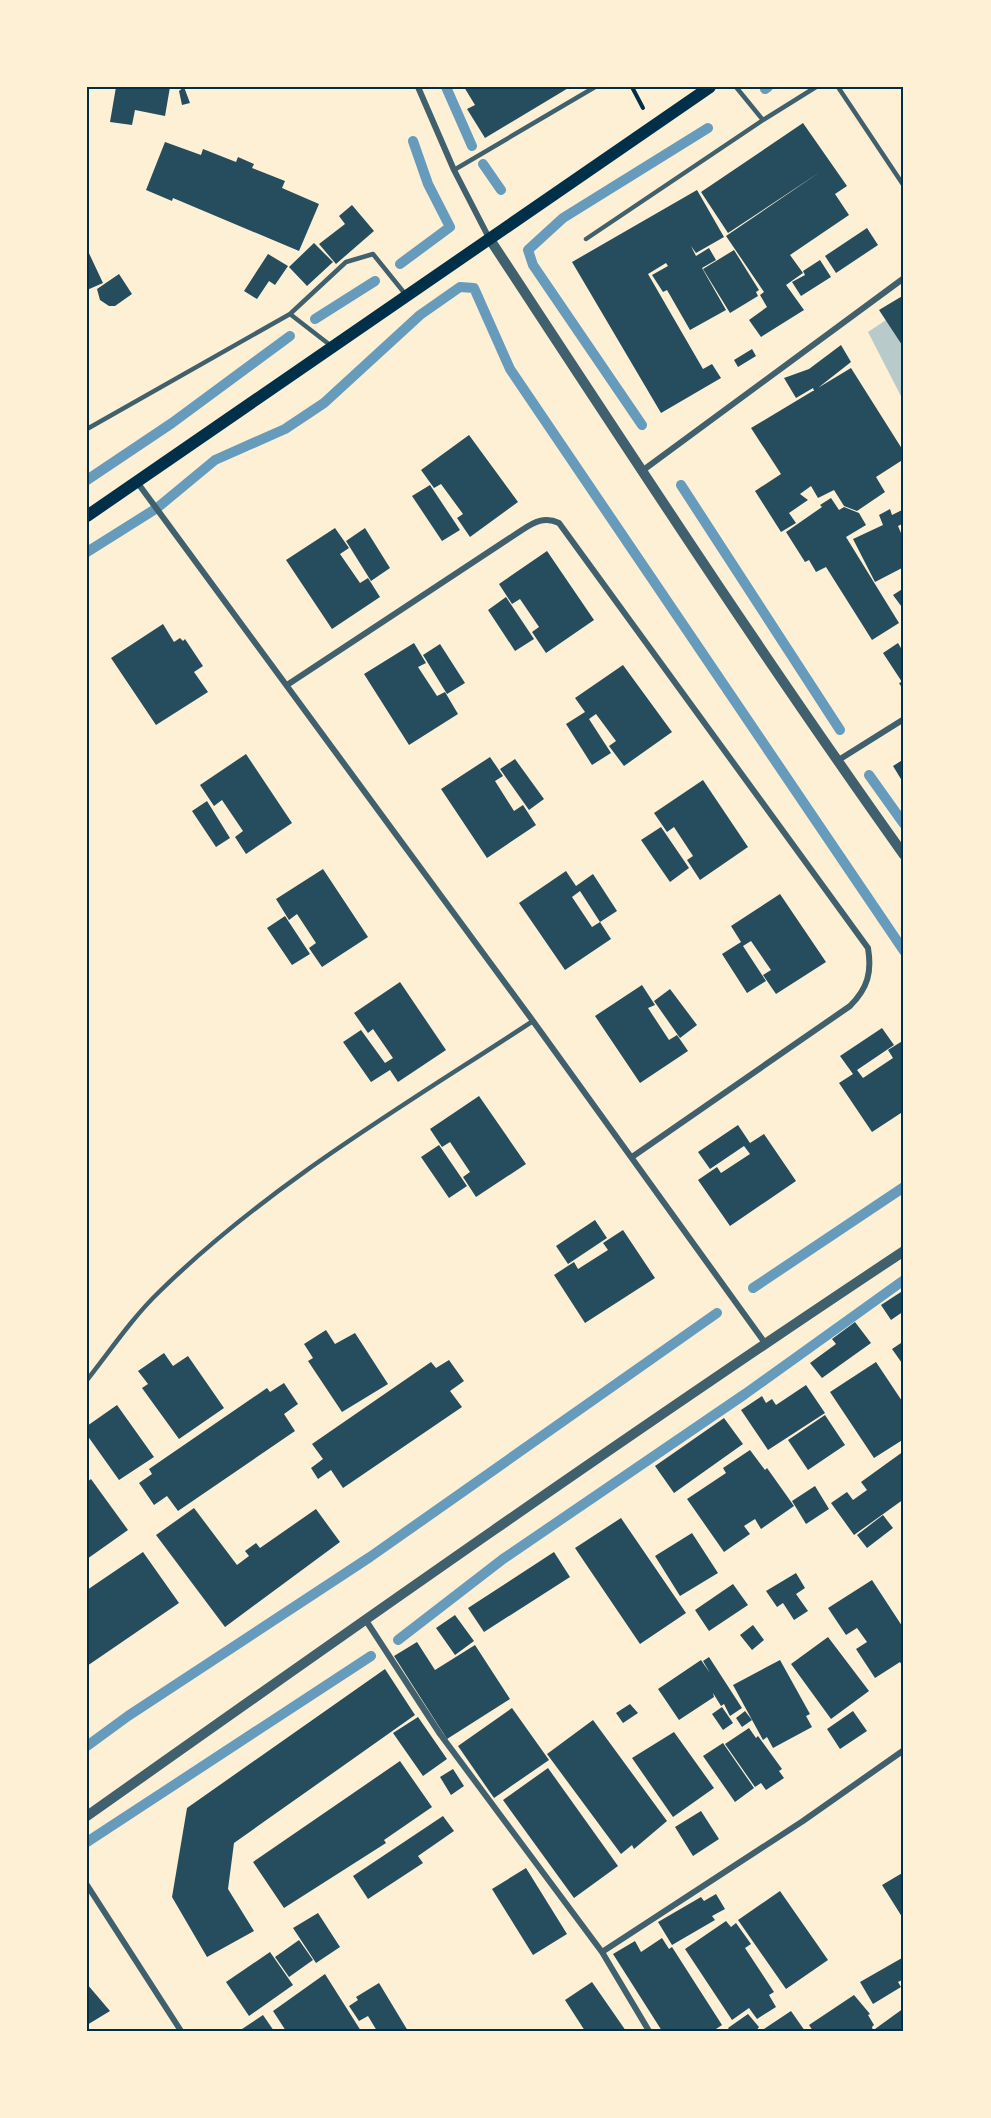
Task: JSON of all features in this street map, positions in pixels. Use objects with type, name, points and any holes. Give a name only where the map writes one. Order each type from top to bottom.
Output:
[{"type":"main road","points":[[87,516],[710,87]]},
{"type":"street","points":[[418,87],[454,170],[489,238],[837,761],[904,855]]},
{"type":"street","points":[[642,471],[904,278]]},
{"type":"street","points":[[137,482],[533,1021],[765,1343]]},
{"type":"street","points":[[286,685],[537,521],[551,519],[558,523],[868,948],[871,969],[863,993],[850,1006],[632,1157]]},
{"type":"street","points":[[837,761],[904,719]]},
{"type":"street","points":[[87,1816],[365,1619],[765,1343],[904,1251]]},
{"type":"street","points":[[365,1619],[440,1734],[602,1952],[649,2031]]},
{"type":"street","points":[[602,1952],[803,1821],[904,1750]]},
{"type":"street","points":[[87,1885],[181,2031]]},
{"type":"lane","points":[[454,170],[595,87]]},
{"type":"lane","points":[[736,87],[763,120]]},
{"type":"lane","points":[[586,239],[816,87]]},
{"type":"lane","points":[[838,87],[904,186]]},
{"type":"lane","points":[[87,429],[290,314],[346,262],[373,254],[406,296]]},
{"type":"lane","points":[[290,314],[332,347]]},
{"type":"lane","points":[[87,1380],[158,1293],[242,1219],[355,1137],[533,1021]]},
{"type":"shaded area","points":[[904,308],[904,402],[868,332]]},
{"type":"building","points":[[116,87],[170,87],[165,116],[135,110],[132,125],[110,122]]},
{"type":"building","points":[[184,87],[190,103],[182,105],[179,91]]},
{"type":"building","points":[[464,87],[570,87],[485,138],[467,109],[475,105]]},
{"type":"building","points":[[803,123],[847,186],[835,194],[849,215],[790,255],[803,273],[786,285],[804,310],[761,337],[749,320],[767,307],[760,295],[764,292],[726,236],[820,172],[728,233],[701,192]]},
{"type":"building","points":[[165,142],[201,155],[203,149],[236,162],[238,157],[254,164],[252,168],[285,181],[282,188],[319,204],[299,251],[173,198],[172,201],[146,190]]},
{"type":"building","points":[[697,190],[724,237],[696,253],[691,246],[696,256],[709,248],[716,260],[702,268],[726,310],[690,330],[667,290],[663,292],[652,275],[668,266],[666,263],[648,274],[703,369],[712,364],[721,378],[661,413],[572,262]]},
{"type":"building","points":[[352,205],[374,231],[336,264],[319,244],[345,224],[339,216]]},
{"type":"building","points":[[867,228],[878,245],[836,273],[825,256]]},
{"type":"building","points":[[314,243],[333,262],[307,286],[289,267]]},
{"type":"building","points":[[87,249],[103,283],[87,290]]},
{"type":"building","points":[[734,250],[759,290],[756,292],[758,296],[730,313],[703,269]]},
{"type":"building","points":[[268,254],[288,266],[275,285],[269,281],[257,299],[244,291]]},
{"type":"building","points":[[820,260],[831,277],[801,296],[792,282],[805,275],[803,271]]},
{"type":"building","points":[[119,274],[132,294],[115,306],[109,306],[100,300],[97,289]]},
{"type":"building","points":[[904,295],[904,348],[879,310]]},
{"type":"building","points":[[841,345],[851,362],[814,391],[813,388],[796,398],[784,378],[809,369]]},
{"type":"building","points":[[752,349],[756,356],[738,367],[734,360]]},
{"type":"building","points":[[851,368],[904,452],[904,459],[876,477],[885,492],[857,511],[844,506],[834,490],[818,498],[811,486],[800,494],[808,500],[789,513],[796,523],[781,532],[755,491],[781,474],[751,428]]},
{"type":"building","points":[[469,435],[518,502],[470,537],[457,518],[463,514],[441,484],[434,488],[421,470]]},
{"type":"building","points":[[430,485],[460,530],[442,541],[412,496]]},
{"type":"building","points":[[831,498],[839,510],[844,507],[859,513],[866,525],[846,537],[899,623],[872,640],[826,567],[816,572],[809,560],[805,562],[786,532]]},
{"type":"building","points":[[890,509],[892,515],[904,509],[904,523],[898,526],[904,540],[904,567],[875,582],[853,539],[883,525],[879,515]]},
{"type":"building","points":[[335,528],[349,548],[340,554],[360,583],[368,578],[380,597],[332,629],[286,560]]},
{"type":"building","points":[[365,528],[390,568],[371,581],[346,541]]},
{"type":"building","points":[[547,551],[594,620],[546,653],[532,632],[539,627],[520,599],[512,604],[499,584]]},
{"type":"building","points":[[904,588],[904,610],[893,595]]},
{"type":"building","points":[[506,597],[534,639],[515,651],[488,610]]},
{"type":"building","points":[[163,624],[174,642],[180,638],[183,641],[185,639],[203,666],[194,672],[208,692],[156,725],[111,658]]},
{"type":"building","points":[[414,643],[426,663],[418,667],[437,696],[445,692],[458,714],[409,745],[364,674]]},
{"type":"building","points":[[898,643],[904,653],[904,691],[899,683],[902,682],[883,653]]},
{"type":"building","points":[[440,644],[465,683],[447,694],[423,655]]},
{"type":"building","points":[[623,665],[672,732],[624,766],[609,746],[616,741],[596,714],[589,719],[611,753],[592,765],[566,724],[585,712],[575,698]]},
{"type":"building","points":[[246,754],[292,823],[246,854],[235,837],[243,831],[222,800],[214,806],[200,785]]},
{"type":"building","points":[[490,757],[503,776],[495,781],[514,811],[523,805],[536,825],[487,858],[441,789]]},
{"type":"building","points":[[515,759],[544,799],[529,810],[500,769]]},
{"type":"building","points":[[904,759],[904,784],[893,766]]},
{"type":"building","points":[[703,780],[748,847],[700,880],[687,860],[693,856],[674,827],[667,832],[654,813]]},
{"type":"building","points":[[207,801],[230,838],[216,847],[192,811]]},
{"type":"building","points":[[661,827],[689,868],[670,882],[641,840]]},
{"type":"building","points":[[323,869],[368,937],[322,967],[309,948],[316,943],[297,914],[289,920],[276,899]]},
{"type":"building","points":[[566,871],[576,886],[593,874],[617,911],[600,922],[611,939],[565,970],[519,903]],"holes":[[[580,891],[600,922],[592,927],[572,897]]]},
{"type":"building","points":[[780,894],[826,962],[776,994],[763,975],[771,970],[751,941],[743,946],[766,981],[747,993],[722,954],[741,942],[731,926]]},
{"type":"building","points":[[285,916],[310,954],[292,965],[267,928]]},
{"type":"building","points":[[400,982],[446,1050],[398,1082],[390,1070],[371,1082],[343,1042],[361,1030],[385,1063],[393,1058],[373,1029],[368,1033],[354,1013]]},
{"type":"building","points":[[642,985],[655,1005],[648,1008],[669,1040],[677,1035],[688,1051],[640,1083],[595,1016]]},
{"type":"building","points":[[670,989],[697,1025],[680,1038],[654,1001]]},
{"type":"building","points":[[882,1028],[894,1045],[857,1070],[863,1078],[893,1058],[888,1050],[904,1040],[904,1111],[872,1132],[839,1083],[853,1074],[840,1056]]},
{"type":"building","points":[[479,1096],[526,1164],[476,1197],[463,1177],[470,1172],[450,1142],[442,1147],[430,1129]]},
{"type":"building","points":[[738,1125],[750,1143],[764,1134],[796,1181],[730,1226],[698,1180],[717,1167],[721,1173],[750,1154],[744,1146],[710,1169],[698,1152]]},
{"type":"building","points":[[439,1145],[467,1186],[449,1198],[421,1157]]},
{"type":"building","points":[[595,1220],[607,1238],[568,1264],[556,1246]]},
{"type":"building","points":[[623,1230],[655,1278],[585,1323],[554,1275],[574,1262],[578,1269],[608,1250],[603,1243]]},
{"type":"building","points":[[904,1290],[904,1311],[891,1320],[881,1305]]},
{"type":"building","points":[[855,1322],[871,1343],[822,1378],[810,1363],[836,1344],[832,1339]]},
{"type":"building","points":[[326,1330],[335,1344],[355,1333],[388,1384],[342,1412],[308,1361],[313,1358],[304,1344]]},
{"type":"building","points":[[904,1341],[904,1366],[892,1349]]},
{"type":"building","points":[[164,1353],[173,1366],[188,1356],[224,1408],[179,1439],[142,1388],[148,1384],[138,1371]]},
{"type":"building","points":[[449,1360],[464,1381],[450,1391],[462,1407],[343,1488],[331,1470],[318,1479],[311,1468],[323,1459],[312,1444],[431,1362],[436,1368]]},
{"type":"building","points":[[876,1362],[904,1404],[904,1439],[874,1458],[830,1392]]},
{"type":"building","points":[[284,1383],[298,1404],[284,1414],[295,1431],[178,1511],[167,1496],[154,1505],[139,1483],[152,1474],[149,1469],[267,1388],[270,1392]]},
{"type":"building","points":[[806,1385],[825,1413],[768,1450],[741,1410],[762,1396],[766,1403],[772,1399],[776,1405]]},
{"type":"building","points":[[117,1405],[154,1457],[119,1480],[87,1435],[87,1426]]},
{"type":"building","points":[[825,1415],[845,1445],[808,1470],[788,1440]]},
{"type":"building","points":[[724,1418],[743,1444],[674,1493],[655,1466]]},
{"type":"building","points":[[750,1450],[765,1470],[767,1468],[794,1506],[761,1529],[755,1519],[744,1526],[750,1534],[724,1552],[687,1499],[726,1473],[723,1468]]},
{"type":"building","points":[[904,1451],[904,1499],[854,1535],[831,1503],[847,1492],[853,1500],[867,1490],[861,1482]]},
{"type":"building","points":[[91,1479],[128,1530],[87,1559],[87,1482]]},
{"type":"building","points":[[815,1486],[829,1509],[806,1524],[792,1501]]},
{"type":"building","points":[[194,1508],[237,1565],[249,1556],[245,1551],[256,1543],[260,1548],[316,1509],[340,1542],[225,1627],[156,1535]]},
{"type":"building","points":[[883,1515],[893,1528],[867,1548],[857,1535]]},
{"type":"building","points":[[621,1518],[686,1613],[640,1644],[575,1548]]},
{"type":"building","points":[[692,1533],[718,1573],[680,1596],[655,1556]]},
{"type":"building","points":[[143,1552],[179,1603],[87,1666],[87,1590]]},
{"type":"building","points":[[554,1552],[570,1577],[484,1632],[468,1608]]},
{"type":"building","points":[[796,1573],[805,1588],[796,1594],[808,1611],[794,1620],[783,1603],[777,1607],[766,1591]]},
{"type":"building","points":[[872,1580],[904,1629],[904,1669],[900,1662],[875,1678],[856,1649],[867,1642],[857,1628],[846,1635],[828,1608]]},
{"type":"building","points":[[733,1584],[748,1605],[709,1631],[695,1610]]},
{"type":"building","points":[[455,1615],[474,1641],[455,1655],[436,1628]]},
{"type":"building","points":[[753,1625],[764,1640],[752,1650],[740,1635]]},
{"type":"building","points":[[828,1637],[869,1691],[831,1719],[791,1664]]},
{"type":"building","points":[[417,1642],[435,1670],[475,1645],[510,1699],[447,1739],[394,1656]]},
{"type":"building","points":[[709,1657],[742,1708],[730,1716],[724,1704],[721,1706],[713,1693],[714,1697],[679,1720],[658,1689],[701,1660],[710,1673],[703,1661]]},
{"type":"building","points":[[780,1660],[810,1714],[806,1716],[812,1727],[773,1748],[767,1737],[763,1740],[733,1685]]},
{"type":"building","points":[[385,1669],[415,1715],[234,1843],[228,1889],[254,1931],[207,1957],[172,1897],[187,1808]]},
{"type":"building","points":[[630,1704],[638,1713],[623,1723],[616,1713]]},
{"type":"building","points":[[722,1707],[733,1723],[723,1730],[712,1714]]},
{"type":"building","points":[[512,1708],[549,1760],[494,1798],[458,1746]]},
{"type":"building","points":[[745,1711],[752,1720],[742,1727],[736,1718]]},
{"type":"building","points":[[853,1711],[867,1731],[840,1749],[827,1729]]},
{"type":"building","points":[[418,1717],[447,1759],[423,1776],[393,1733]]},
{"type":"building","points":[[593,1720],[667,1821],[634,1849],[632,1845],[621,1854],[547,1754]]},
{"type":"building","points":[[749,1728],[756,1738],[758,1736],[782,1769],[779,1771],[784,1778],[766,1790],[761,1783],[755,1787],[725,1744]]},
{"type":"building","points":[[674,1732],[714,1788],[673,1817],[632,1758]]},
{"type":"building","points":[[723,1743],[754,1788],[735,1802],[703,1756]]},
{"type":"building","points":[[400,1761],[432,1807],[384,1840],[386,1843],[284,1908],[253,1862]]},
{"type":"building","points":[[548,1768],[618,1866],[574,1898],[503,1800]]},
{"type":"building","points":[[453,1769],[464,1786],[451,1795],[440,1777]]},
{"type":"building","points":[[701,1811],[719,1839],[693,1856],[675,1827]]},
{"type":"building","points":[[443,1816],[454,1831],[418,1856],[423,1863],[368,1899],[353,1876]]},
{"type":"building","points":[[526,1868],[567,1934],[533,1955],[492,1889]]},
{"type":"building","points":[[904,1872],[904,1920],[882,1885]]},
{"type":"building","points":[[780,1891],[828,1960],[786,1989],[738,1920]]},
{"type":"building","points":[[716,1894],[725,1909],[712,1916],[715,1920],[672,1945],[658,1922],[701,1897],[704,1901]]},
{"type":"building","points":[[318,1913],[340,1947],[316,1963],[293,1928]]},
{"type":"building","points":[[726,1921],[731,1927],[736,1923],[751,1944],[745,1948],[774,1992],[769,1995],[776,2007],[757,2019],[749,2008],[732,2020],[685,1949]]},
{"type":"building","points":[[662,1938],[669,1949],[672,1947],[722,2025],[713,2031],[662,2031],[613,1954],[635,1941],[641,1952]]},
{"type":"building","points":[[299,1940],[313,1960],[289,1977],[275,1957]]},
{"type":"building","points":[[270,1952],[293,1985],[249,2016],[226,1982]]},
{"type":"building","points":[[902,1958],[904,1979],[898,1982],[901,1987],[873,2004],[860,1982]]},
{"type":"building","points":[[325,1974],[361,2031],[286,2031],[273,2011]]},
{"type":"building","points":[[592,1982],[626,2031],[585,2031],[565,2000]]},
{"type":"building","points":[[379,1983],[408,2031],[377,2031],[368,2016],[359,2021],[349,2006],[358,2000],[356,1997]]},
{"type":"building","points":[[87,1984],[110,2011],[87,2025]]},
{"type":"building","points":[[854,1995],[870,2014],[868,2015],[874,2025],[873,2031],[813,2031],[809,2025]]},
{"type":"building","points":[[904,2008],[904,2031],[876,2031],[875,2029]]},
{"type":"building","points":[[791,2011],[805,2031],[761,2031]]},
{"type":"building","points":[[748,2014],[759,2027],[756,2031],[730,2031],[728,2028]]},
{"type":"building","points":[[263,2015],[274,2031],[239,2031]]},
{"type":"waterway","points":[[446,87],[472,146]]},
{"type":"waterway","points":[[642,425],[533,265],[528,250],[563,218],[708,128]]},
{"type":"waterway","points":[[400,264],[450,227],[428,184],[413,141]]},
{"type":"waterway","points":[[483,164],[501,190]]},
{"type":"waterway","points":[[315,319],[375,281]]},
{"type":"waterway","points":[[87,552],[157,508],[215,460],[285,429],[324,403],[420,315],[460,287],[474,288],[510,369],[904,951]]},
{"type":"waterway","points":[[87,480],[172,423],[290,336]]},
{"type":"waterway","points":[[681,485],[840,730]]},
{"type":"waterway","points":[[869,775],[904,824]]},
{"type":"waterway","points":[[753,1288],[904,1187]]},
{"type":"waterway","points":[[398,1640],[503,1559],[745,1394],[904,1280]]},
{"type":"waterway","points":[[87,1746],[128,1716],[370,1557],[717,1313]]},
{"type":"waterway","points":[[87,1842],[371,1656]]}]
